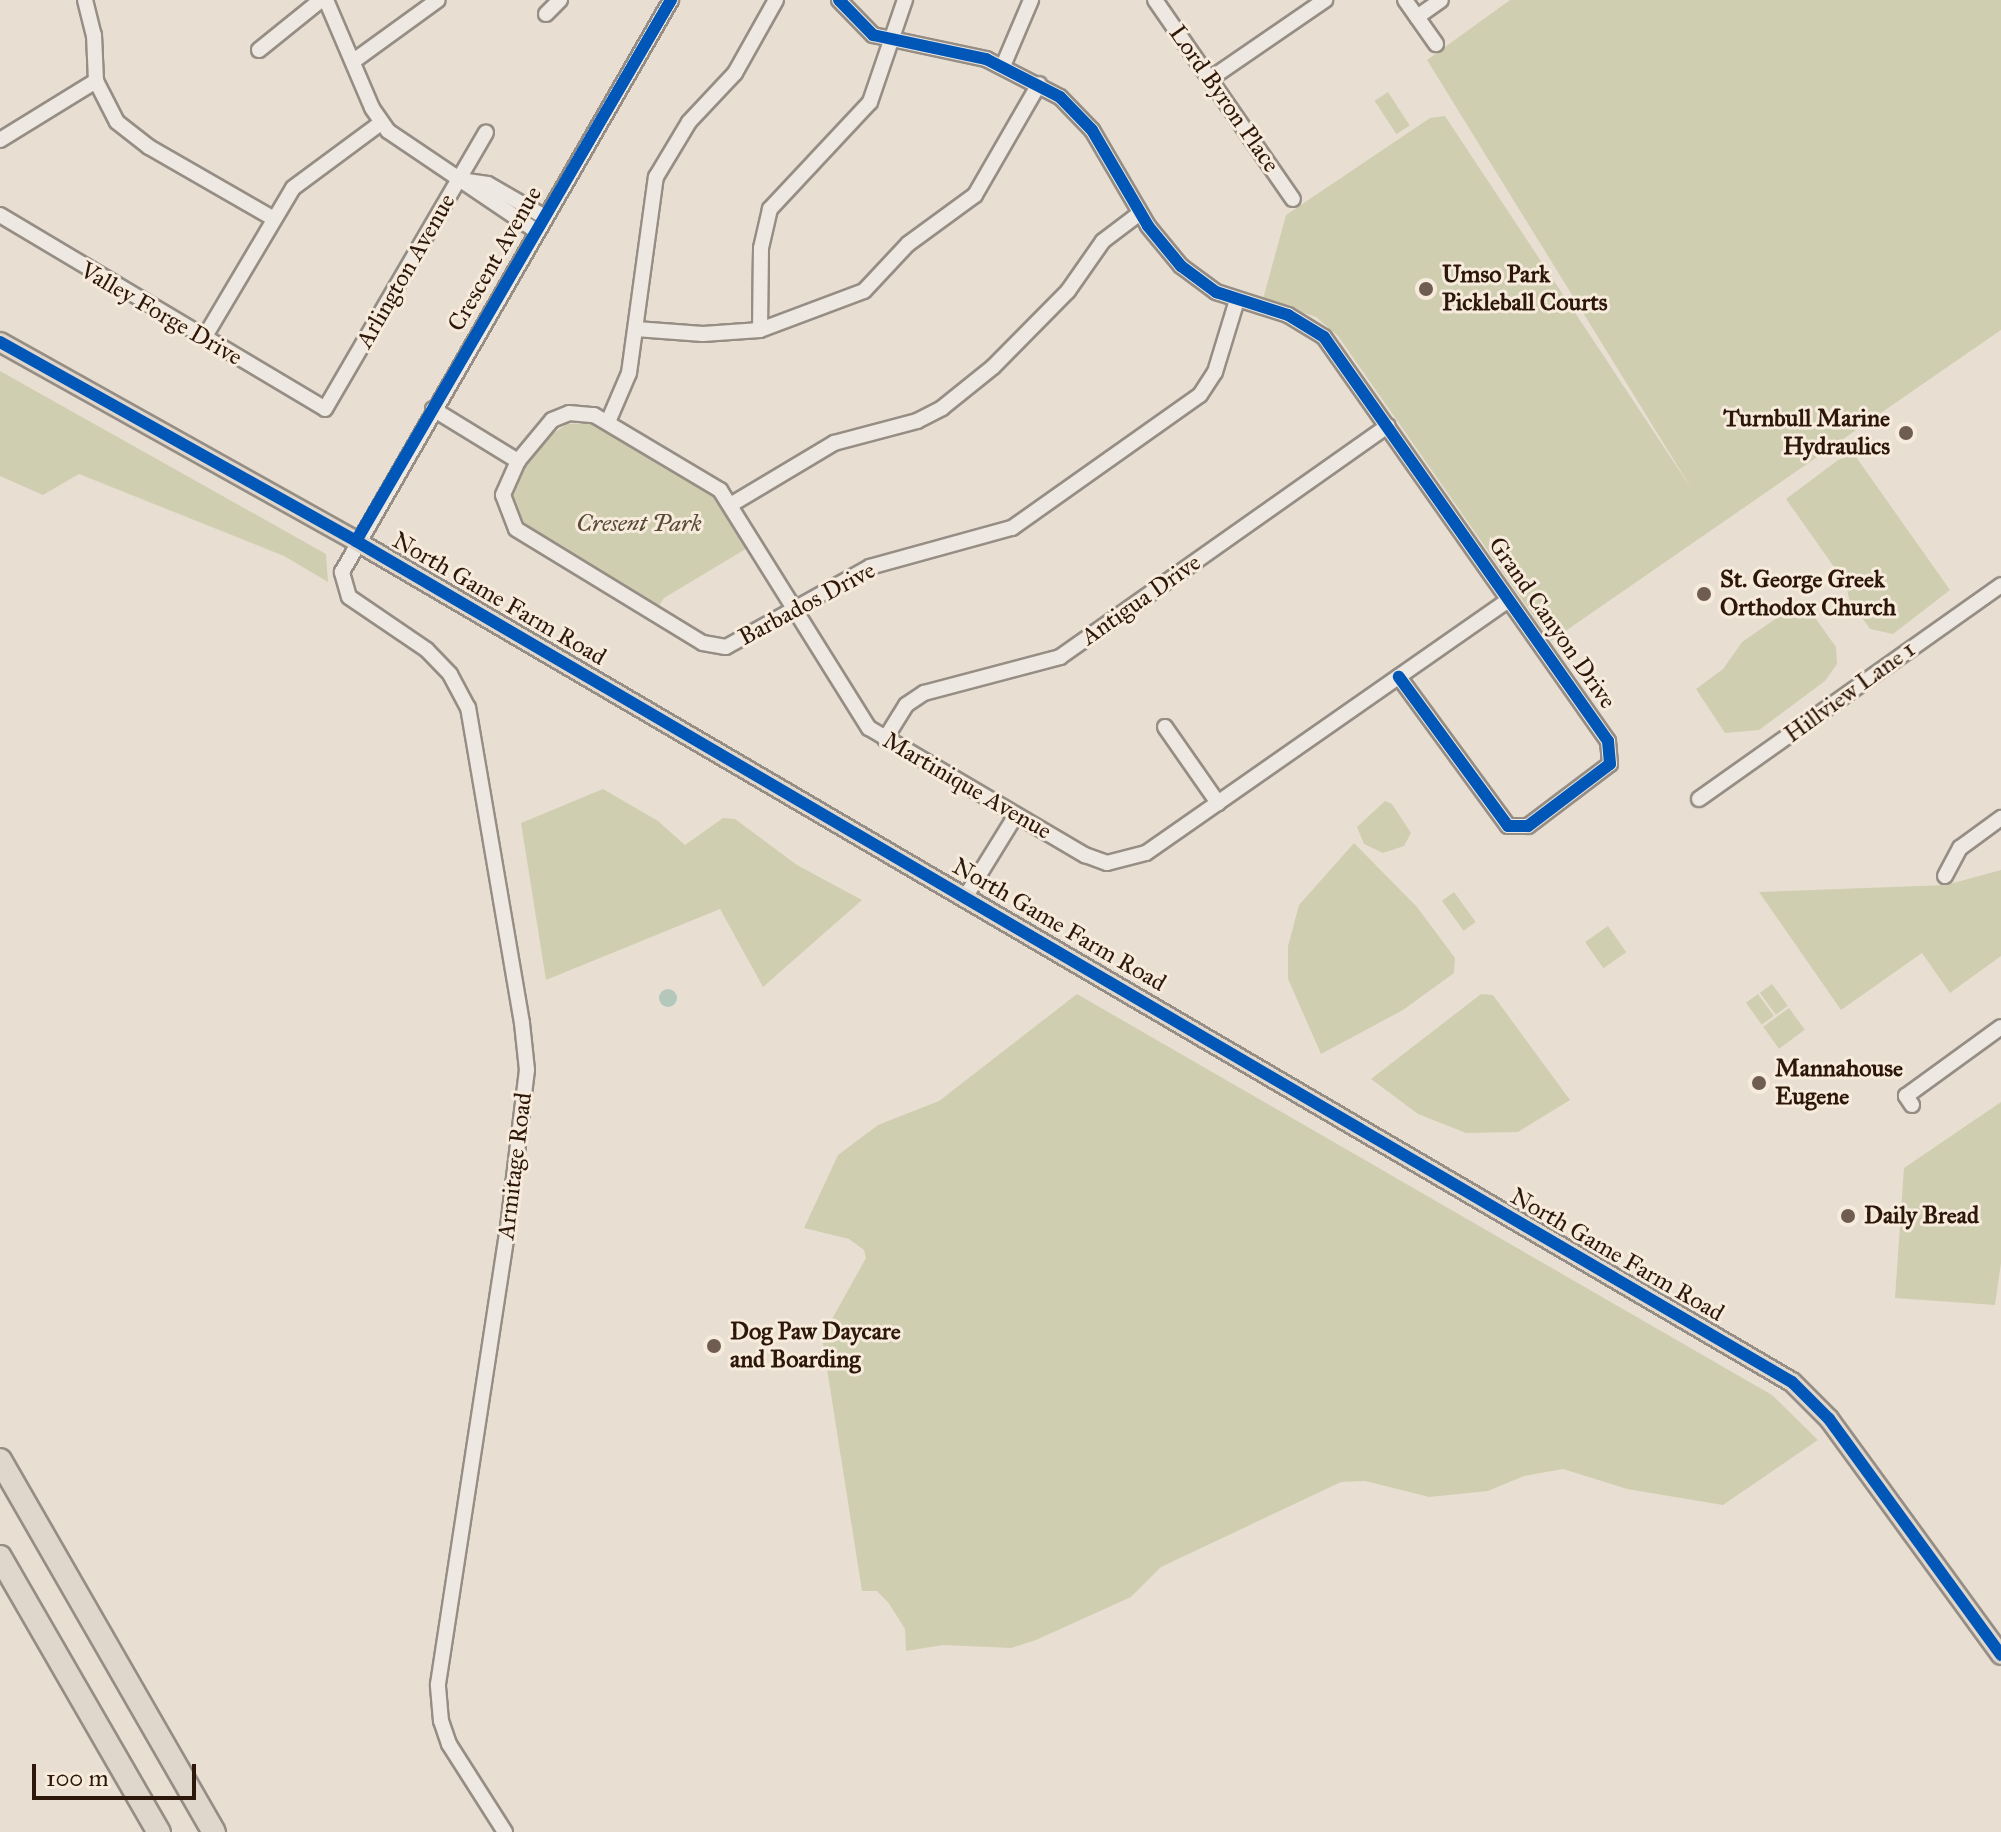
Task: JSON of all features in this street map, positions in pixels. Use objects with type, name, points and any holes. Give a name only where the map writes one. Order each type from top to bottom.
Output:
[{"type":"highway","points":[[0,1460],[214,1832]]},
{"type":"highway","points":[[0,1557],[159,1832]]},
{"type":"main road","name":"North Game Farm Road","points":[[0,342],[356,541],[1792,1382],[1829,1419],[2001,1655]]},
{"type":"street","points":[[85,0],[94,35],[96,81],[111,115],[127,132],[274,219]]},
{"type":"street","points":[[259,50],[323,0],[355,60],[381,123],[402,143],[464,179],[481,197],[536,231]]},
{"type":"street","points":[[355,60],[438,0]]},
{"type":"street","points":[[546,14],[560,0]]},
{"type":"street","name":"Crescent Avenue","points":[[356,541],[671,0]]},
{"type":"street","points":[[608,422],[627,380],[656,177],[689,122],[735,73],[776,0]]},
{"type":"street","points":[[839,0],[867,31],[893,41]]},
{"type":"street","points":[[760,330],[761,248],[770,209],[786,187],[863,112],[877,89],[905,0]]},
{"type":"street","points":[[1003,66],[1031,0]]},
{"type":"street","name":"Lord Byron Place","points":[[1155,0],[1293,199]]},
{"type":"street","points":[[1210,79],[1325,0]]},
{"type":"street","points":[[1405,0],[1436,44]]},
{"type":"street","points":[[1417,17],[1441,0]]},
{"type":"street","name":"Grand Canyon Drive","points":[[893,41],[949,49],[1003,66],[1039,84],[1085,121],[1167,253],[1199,283],[1237,300],[1288,315],[1324,337],[1608,741],[1610,764],[1601,775],[1528,826],[1508,826],[1399,677]]},
{"type":"street","points":[[0,140],[96,81]]},
{"type":"street","points":[[636,329],[717,334],[760,330],[864,291],[908,244],[962,208],[987,178],[1039,84]]},
{"type":"street","points":[[204,338],[274,219],[305,175],[381,123]]},
{"type":"street","name":"Arlington Avenue","points":[[325,409],[464,179],[486,132]]},
{"type":"street","points":[[464,179],[488,184],[545,217]]},
{"type":"street","points":[[732,504],[834,443],[917,421],[942,408],[987,373],[1068,291],[1103,241],[1140,213]]},
{"type":"street","name":"Valley Forge Drive","points":[[0,215],[325,409]]},
{"type":"street","name":"Barbados Drive","points":[[518,461],[505,488],[502,512],[519,532],[708,646],[741,642],[870,567],[1006,531],[1191,403],[1215,372],[1237,300]]},
{"type":"street","points":[[433,409],[518,461]]},
{"type":"street","name":"Martinique Avenue","points":[[518,461],[539,431],[558,416],[588,413],[720,490],[732,504],[858,714],[885,739],[1085,855],[1116,864],[1139,857],[1509,600]]},
{"type":"street","name":"Antigua Drive","points":[[885,739],[906,705],[924,693],[1060,657],[1388,426]]},
{"type":"street","name":"Armitage Road","points":[[356,541],[342,572],[346,593],[427,650],[450,674],[468,708],[527,1070],[507,1235],[438,1684],[444,1732],[505,1832]]},
{"type":"street","name":"Hillview Lane 1","points":[[1699,799],[2001,585]]},
{"type":"street","points":[[1165,727],[1218,803]]},
{"type":"street","points":[[966,896],[1016,815]]},
{"type":"street","points":[[1945,876],[1960,848],[2001,818]]},
{"type":"street","points":[[1912,1105],[1906,1096],[2001,1027]]},
{"type":"green space","points":[[1510,0],[2001,0],[2001,330],[1551,641],[1338,336],[1316,317],[1263,299],[1286,215],[1430,118],[1445,116],[1693,491],[1427,60]]},
{"type":"green space","points":[[1388,92],[1410,126],[1396,134],[1375,101]]},
{"type":"green space","points":[[0,371],[326,554],[328,582],[284,556],[79,474],[43,495],[0,476]]},
{"type":"green space","name":"Cresent Park","points":[[592,423],[716,495],[749,547],[664,598],[657,609],[520,523],[512,508],[513,487],[542,441],[567,424]]},
{"type":"green space","points":[[1854,454],[1950,590],[1893,634],[1870,629],[1849,599],[1846,584],[1786,499],[1838,460]]},
{"type":"green space","points":[[1797,604],[1811,612],[1836,647],[1837,664],[1825,681],[1759,730],[1725,733],[1696,689],[1723,669],[1742,642]]},
{"type":"green space","points":[[603,789],[658,821],[685,845],[723,818],[735,819],[797,865],[862,900],[763,987],[720,909],[546,980],[521,823]]},
{"type":"green space","points":[[1385,801],[1392,804],[1411,833],[1404,846],[1383,853],[1364,844],[1357,827]]},
{"type":"green space","points":[[1354,843],[1417,907],[1455,958],[1454,973],[1403,1010],[1321,1054],[1288,979],[1288,946],[1299,905]]},
{"type":"green space","points":[[2001,870],[2001,956],[1950,993],[1922,953],[1841,1010],[1759,892],[1946,885]]},
{"type":"green space","points":[[1454,892],[1476,922],[1464,931],[1442,901]]},
{"type":"green space","points":[[1608,926],[1626,952],[1603,968],[1585,942]]},
{"type":"green space","points":[[1772,984],[1788,1006],[1776,1015],[1760,993]]},
{"type":"green space","points":[[1077,994],[1772,1395],[1818,1440],[1723,1505],[1627,1489],[1563,1469],[1524,1476],[1488,1491],[1429,1497],[1365,1481],[1341,1482],[1161,1567],[1131,1597],[1036,1640],[1011,1648],[943,1645],[906,1651],[905,1629],[888,1602],[877,1591],[862,1591],[822,1337],[866,1258],[864,1250],[849,1239],[804,1228],[838,1155],[878,1125],[939,1101]]},
{"type":"green space","points":[[1481,994],[1493,995],[1570,1100],[1518,1132],[1466,1133],[1418,1114],[1371,1079]]},
{"type":"green space","points":[[1758,994],[1774,1016],[1762,1025],[1746,1003]]},
{"type":"green space","points":[[1789,1008],[1805,1030],[1779,1049],[1763,1027]]},
{"type":"green space","points":[[2001,1102],[2001,1263],[1995,1305],[1895,1298],[1904,1168]]},
{"type":"shaded area","points":[[668,989],[677,998],[668,1007],[659,998]]},
{"type":"cycle path","points":[[356,541],[671,0]]},
{"type":"cycle path","points":[[839,0],[873,35],[986,59],[1060,97],[1092,130],[1148,226],[1181,266],[1216,292],[1288,315],[1324,337],[1608,741],[1610,764],[1528,826],[1508,826],[1399,677]]},
{"type":"cycle path","points":[[0,342],[356,541],[1792,1382],[1829,1419],[2001,1655]]},
{"type":"place","name":"Umso Park Pickleball Courts","points":[[1426,289]]},
{"type":"place","name":"Turnbull Marine Hydraulics","points":[[1906,433]]},
{"type":"place","name":"St. George Greek Orthodox Church","points":[[1704,594]]},
{"type":"place","name":"Mannahouse Eugene","points":[[1759,1083]]},
{"type":"place","name":"Daily Bread","points":[[1848,1216]]},
{"type":"place","name":"Dog Paw Daycare and Boarding","points":[[714,1346]]}]
